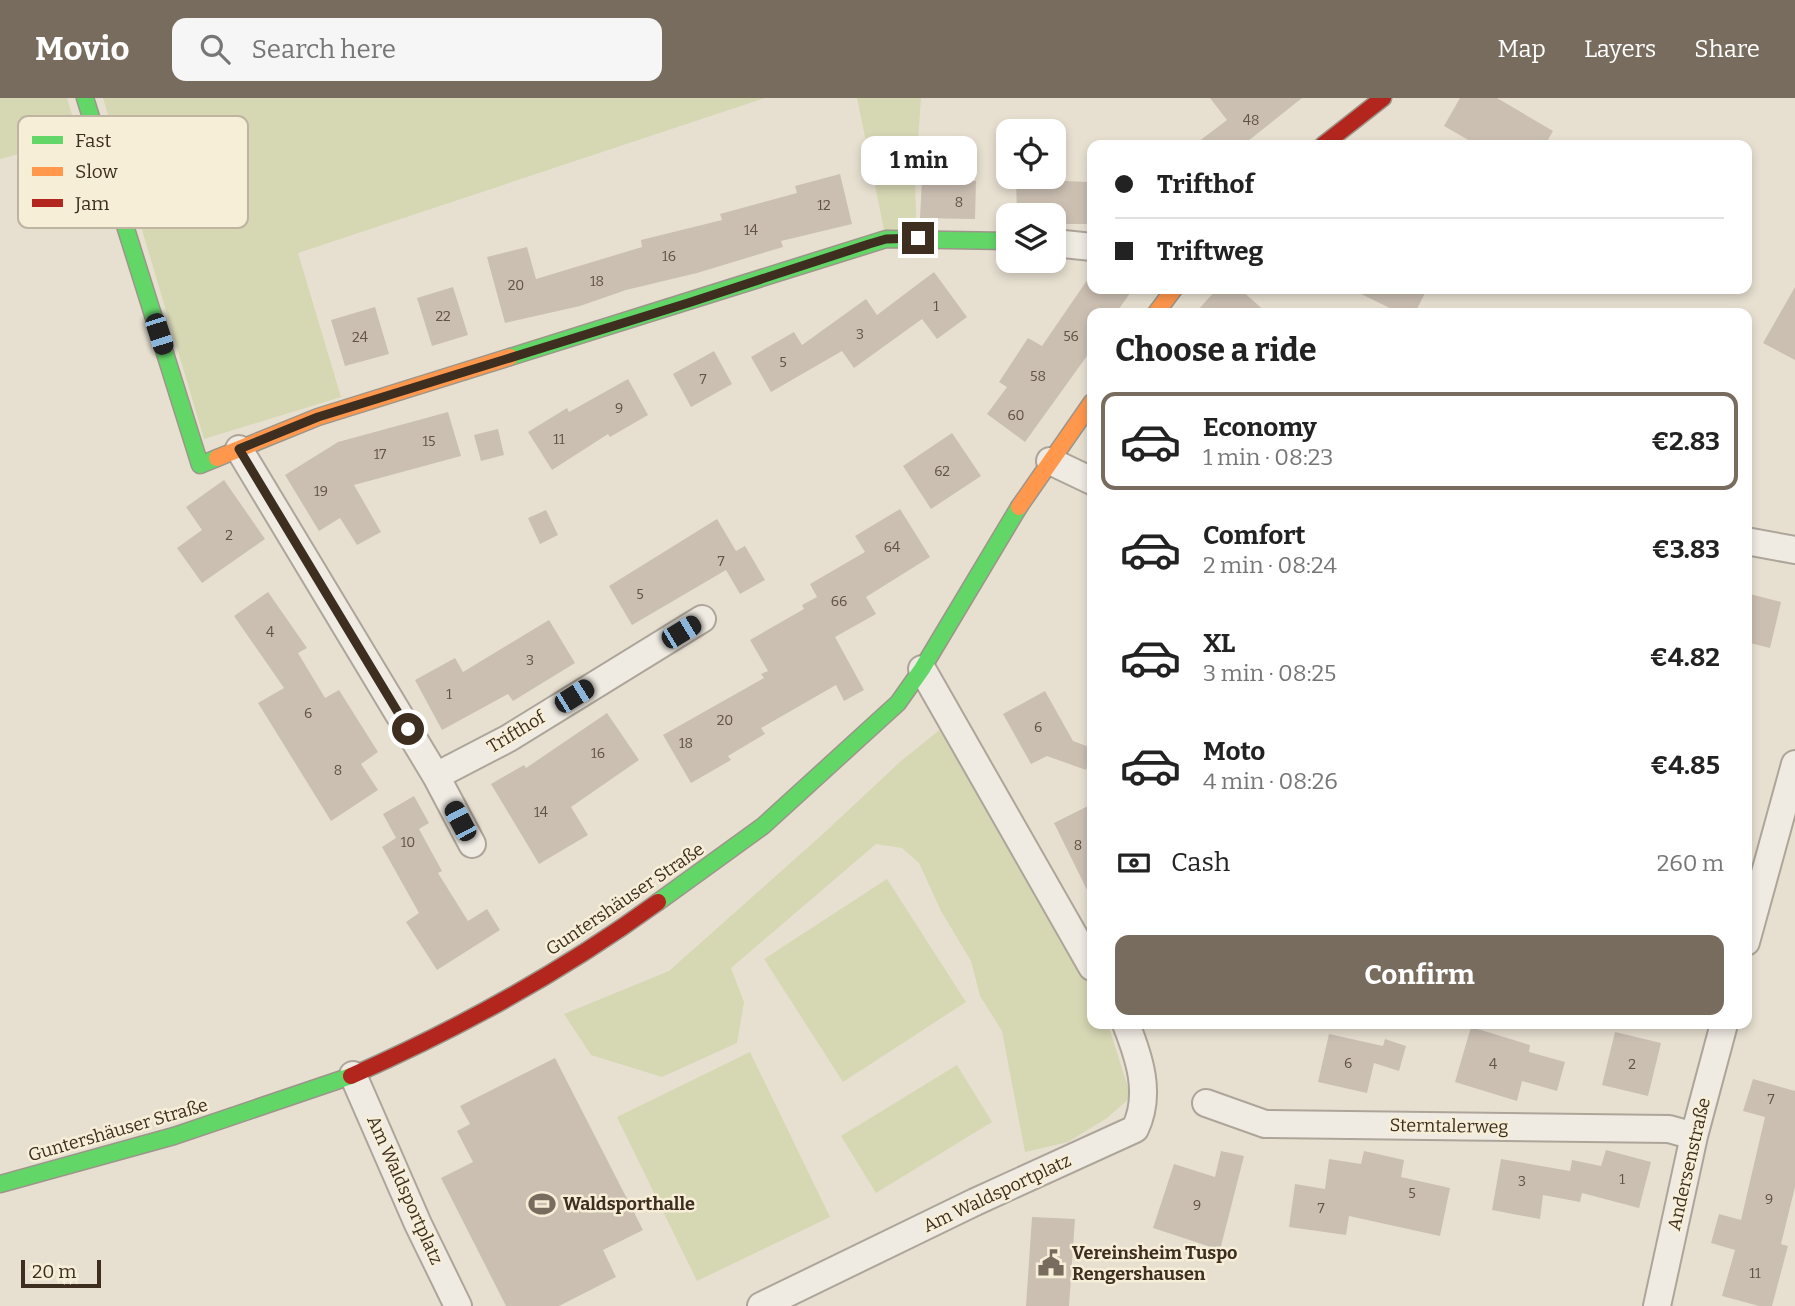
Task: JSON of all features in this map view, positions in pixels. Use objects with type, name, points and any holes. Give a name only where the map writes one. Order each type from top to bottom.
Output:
[{"type":"street","points":[[85,98],[91,116]]},
{"type":"street","points":[[1329,140],[1383,98]]},
{"type":"street","points":[[126,228],[200,465],[318,417],[886,239],[996,241]]},
{"type":"street","points":[[1066,244],[1087,246]]},
{"type":"street","name":"Guntershäuser Straße","points":[[0,1184],[174,1136],[353,1074],[473,1017],[573,960],[621,929],[764,826],[898,703],[922,669],[1031,487],[1087,409]]},
{"type":"street","points":[[239,449],[436,776],[472,844]]},
{"type":"street","points":[[1050,461],[1087,479]]},
{"type":"street","points":[[1752,542],[1795,550]]},
{"type":"street","name":"Trifthof","points":[[436,776],[509,738],[702,619]]},
{"type":"street","points":[[922,669],[1087,958]]},
{"type":"street","points":[[1752,920],[1795,764]]},
{"type":"street","name":"Am Waldsportplatz","points":[[761,1306],[975,1202],[1135,1129],[1141,1117],[1144,1091],[1138,1056],[1128,1029]]},
{"type":"street","name":"Andersenstraße","points":[[1657,1306],[1694,1136],[1723,1029]]},
{"type":"street","name":"Am Waldsportplatz","points":[[353,1074],[418,1224],[458,1306]]},
{"type":"street","name":"Sterntalerweg","points":[[1206,1103],[1265,1124],[1669,1129],[1694,1136]]},
{"type":"green space","points":[[0,98],[67,98],[72,116],[18,116],[18,154],[0,159]]},
{"type":"green space","points":[[103,98],[765,98],[298,253],[341,397],[204,439],[142,228],[248,228],[248,116],[108,116]]},
{"type":"green space","points":[[857,98],[921,98],[915,181],[917,238],[886,239]]},
{"type":"green space","points":[[942,728],[1087,979],[1087,1029],[1110,1029],[1131,1097],[1107,1118],[1068,1142],[1025,1152],[1002,1031],[980,996],[971,961],[941,911],[919,863],[902,848],[876,844],[731,968],[744,1002],[737,1043],[662,1077],[591,1055],[564,1014],[669,971],[901,761]]},
{"type":"green space","points":[[887,879],[966,1002],[843,1082],[764,959]]},
{"type":"green space","points":[[750,1052],[830,1217],[697,1281],[617,1117]]},
{"type":"green space","points":[[957,1065],[992,1122],[876,1193],[841,1136]]},
{"type":"building","points":[[1210,98],[1302,98],[1249,140],[1201,140],[1227,120]]},
{"type":"building","points":[[1460,98],[1497,98],[1553,131],[1548,140],[1468,140],[1444,126]]},
{"type":"building","points":[[840,174],[852,224],[781,241],[783,247],[697,273],[626,290],[580,306],[505,323],[487,257],[527,247],[536,279],[642,247],[641,240],[722,220],[720,214],[797,193],[795,186]]},
{"type":"building","points":[[922,179],[976,181],[975,219],[920,218]]},
{"type":"building","points":[[1066,181],[1087,182],[1087,224],[1066,224],[1066,203],[1017,203],[1016,189],[1066,189]]},
{"type":"building","points":[[934,272],[967,317],[937,339],[922,319],[854,368],[842,351],[771,392],[751,357],[794,332],[802,345],[866,299],[877,315]]},
{"type":"building","points":[[1087,280],[1087,294],[1129,294],[1120,308],[1087,308],[1087,356],[1025,442],[987,414],[1007,387],[999,382],[1028,338],[1042,346]]},
{"type":"building","points":[[453,287],[468,335],[432,346],[417,298]]},
{"type":"building","points":[[1795,287],[1795,360],[1763,343]]},
{"type":"building","points":[[1212,294],[1246,294],[1261,308],[1200,308]]},
{"type":"building","points":[[1361,294],[1424,294],[1418,308],[1390,308]]},
{"type":"building","points":[[375,307],[389,354],[345,366],[331,320]]},
{"type":"building","points":[[714,351],[732,384],[691,407],[673,374]]},
{"type":"building","points":[[628,379],[648,415],[610,437],[608,434],[552,470],[528,432],[567,408],[569,412]]},
{"type":"building","points":[[448,412],[461,456],[354,485],[381,532],[357,545],[340,518],[319,531],[285,475],[338,442]]},
{"type":"building","points":[[498,429],[504,455],[481,461],[474,435]]},
{"type":"building","points":[[952,433],[981,476],[931,509],[903,466]]},
{"type":"building","points":[[224,480],[265,539],[202,583],[177,548],[202,530],[186,507]]},
{"type":"building","points":[[900,509],[930,557],[866,597],[876,614],[835,637],[864,690],[844,701],[836,685],[761,728],[765,734],[728,756],[731,760],[691,783],[663,735],[764,678],[761,674],[768,671],[750,640],[804,609],[802,605],[817,597],[810,584],[865,552],[855,536]]},
{"type":"building","points":[[546,510],[558,535],[540,544],[528,518]]},
{"type":"building","points":[[717,519],[736,551],[745,546],[765,580],[740,594],[726,570],[632,625],[609,586]]},
{"type":"building","points":[[268,592],[307,648],[298,653],[325,698],[339,690],[378,752],[361,764],[378,790],[331,821],[258,703],[284,688],[234,616]]},
{"type":"building","points":[[1752,595],[1781,602],[1770,648],[1752,644]]},
{"type":"building","points":[[549,620],[575,663],[513,701],[508,694],[442,730],[415,680],[455,658],[463,672]]},
{"type":"building","points":[[1045,691],[1073,741],[1087,746],[1086,770],[1047,756],[1031,764],[1003,714]]},
{"type":"building","points":[[607,713],[639,760],[571,807],[588,835],[539,864],[491,784],[524,765],[526,768]]},
{"type":"building","points":[[414,796],[429,823],[419,829],[442,871],[438,873],[468,921],[487,909],[500,930],[437,970],[406,922],[419,913],[382,847],[396,838],[383,814]]},
{"type":"building","points":[[1087,806],[1087,890],[1054,823]]},
{"type":"building","points":[[1470,1029],[1530,1045],[1529,1052],[1565,1062],[1557,1091],[1522,1081],[1517,1101],[1455,1082]]},
{"type":"building","points":[[1615,1032],[1661,1043],[1648,1096],[1602,1085]]},
{"type":"building","points":[[1329,1034],[1383,1046],[1385,1039],[1406,1046],[1399,1071],[1374,1063],[1367,1093],[1318,1082]]},
{"type":"building","name":"Waldsporthalle","points":[[555,1058],[643,1230],[603,1250],[616,1277],[559,1306],[506,1306],[441,1178],[473,1162],[457,1131],[470,1124],[460,1106]]},
{"type":"building","points":[[1753,1079],[1795,1091],[1795,1187],[1781,1244],[1788,1246],[1772,1306],[1759,1306],[1722,1296],[1735,1250],[1711,1243],[1719,1214],[1741,1220],[1765,1117],[1743,1111]]},
{"type":"building","points":[[1606,1150],[1651,1162],[1639,1208],[1582,1193],[1580,1202],[1543,1195],[1540,1219],[1492,1210],[1501,1159],[1570,1171],[1572,1160],[1601,1166]]},
{"type":"building","points":[[1221,1151],[1244,1156],[1220,1250],[1153,1228],[1174,1164],[1215,1177]]},
{"type":"building","points":[[1364,1151],[1404,1160],[1401,1177],[1450,1188],[1440,1236],[1349,1216],[1346,1235],[1289,1227],[1295,1184],[1325,1189],[1329,1159],[1361,1164]]},
{"type":"building","name":"Vereinsheim Tuspo Rengershausen","points":[[1032,1217],[1075,1219],[1069,1306],[1026,1306]]},
{"type":"traffic: fast","points":[[85,98],[91,116]]},
{"type":"traffic: fast","points":[[126,228],[200,465],[217,458]]},
{"type":"traffic: fast","points":[[510,357],[886,239],[996,241]]},
{"type":"traffic: fast","points":[[658,902],[763,826],[898,703],[922,669],[1019,507]]},
{"type":"traffic: fast","points":[[0,1184],[174,1136],[351,1076]]},
{"type":"traffic: slow","points":[[1160,308],[1170,294]]},
{"type":"traffic: slow","points":[[217,458],[318,417],[510,357]]},
{"type":"traffic: slow","points":[[1019,507],[1087,409]]},
{"type":"traffic: jam","points":[[1329,140],[1383,98]]},
{"type":"traffic: jam","points":[[351,1076],[431,1039],[509,997],[585,952],[658,902]]},
{"type":"place","name":"Waldsporthalle","points":[[542,1204]]},
{"type":"place","name":"Vereinsheim Tuspo Rengershausen","points":[[1051,1263]]},
{"type":"route","points":[[408,729],[239,449],[318,417],[869,244],[886,239],[918,238]]}]
